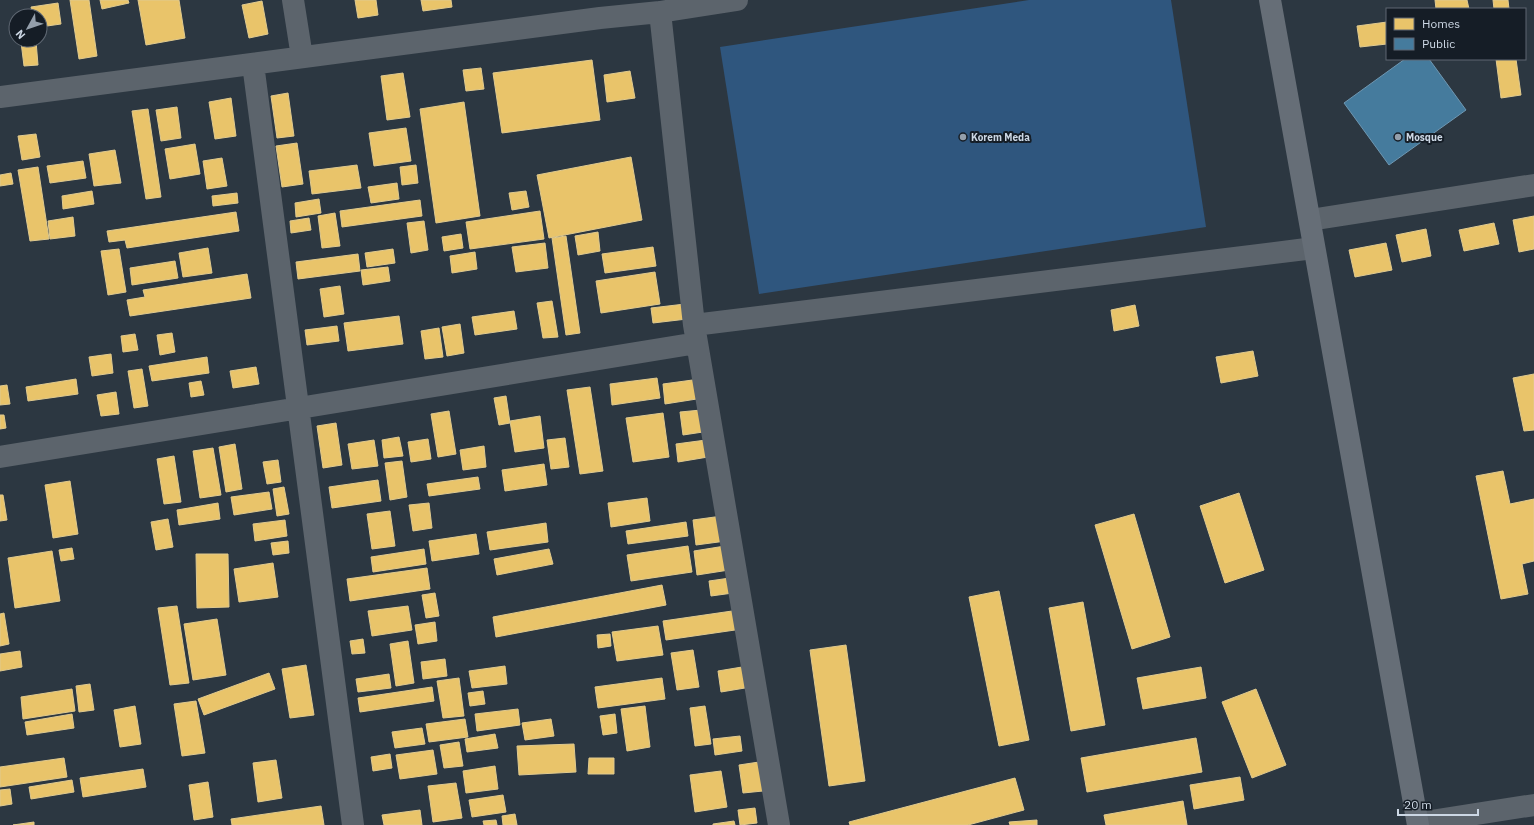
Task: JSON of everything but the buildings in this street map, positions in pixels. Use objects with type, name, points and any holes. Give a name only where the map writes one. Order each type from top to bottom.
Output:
[{"type":"street","points":[[293,0],[302,57]]},
{"type":"street","points":[[0,97],[302,57],[599,9],[660,12],[737,0]]},
{"type":"street","points":[[1270,0],[1418,824],[1534,805]]},
{"type":"street","points":[[660,12],[695,334],[779,825]]},
{"type":"street","points":[[254,64],[297,408],[352,825]]},
{"type":"street","points":[[1310,220],[1534,185]]},
{"type":"street","points":[[0,457],[297,408],[695,334],[1314,248]]},
{"type":"shaded area","name":"Korem Meda","points":[[1029,0],[1171,0],[1206,227],[759,294],[720,47]]},
{"type":"place","name":"Korem Meda","points":[[963,137]]},
{"type":"place","name":"Mosque","points":[[1398,137]]}]
